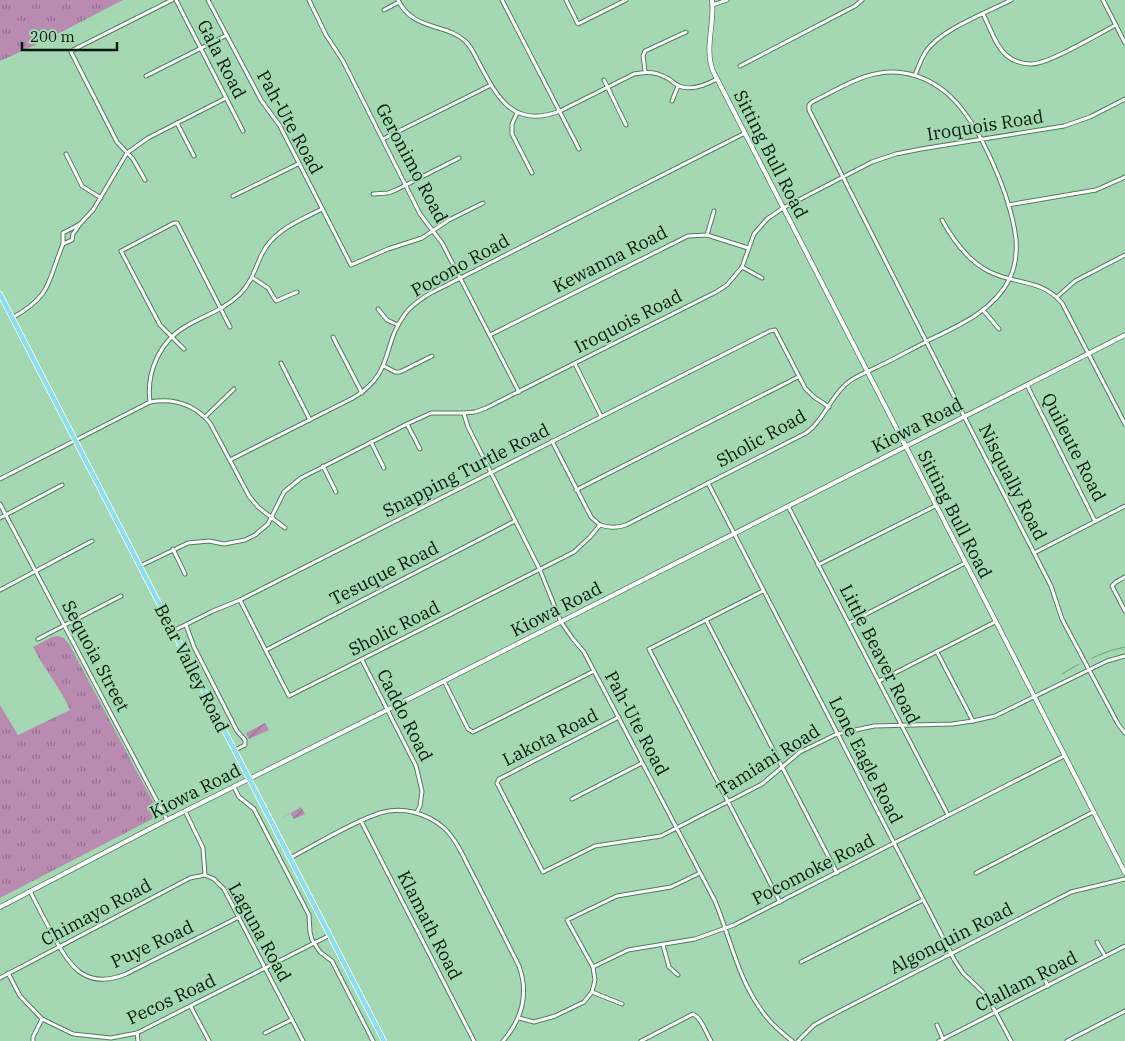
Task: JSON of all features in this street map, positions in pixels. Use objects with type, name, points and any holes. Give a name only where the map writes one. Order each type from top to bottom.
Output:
[{"type":"main road","name":"Bear Valley Road","points":[[0,294],[384,1041]]},
{"type":"street","points":[[145,180],[133,159],[117,142],[71,52],[172,0]]},
{"type":"street","name":"Gala Road","points":[[176,0],[243,131]]},
{"type":"street","name":"Pah-Ute Road","points":[[208,0],[267,111],[280,126],[351,264],[422,238],[432,232]]},
{"type":"street","name":"Geronimo Road","points":[[309,0],[326,34],[343,61],[420,214],[442,243],[518,392]]},
{"type":"street","points":[[502,0],[579,149]]},
{"type":"street","points":[[566,0],[578,24],[626,0]]},
{"type":"street","points":[[712,2],[727,0]]},
{"type":"street","points":[[740,66],[856,6],[862,0]]},
{"type":"street","points":[[915,75],[921,60],[933,43],[952,30],[1011,0]]},
{"type":"street","points":[[1103,0],[1125,43]]},
{"type":"street","points":[[384,10],[399,1],[412,17],[465,40],[472,49],[490,84],[504,103],[517,113],[530,116],[548,116],[634,74],[645,72],[657,73],[678,86],[688,88],[717,79]]},
{"type":"street","name":"Sitting Bull Road","points":[[712,2],[709,56],[710,64],[717,79],[1125,874]]},
{"type":"street","points":[[983,14],[1003,51],[1012,59],[1025,64],[1047,60],[1116,25]]},
{"type":"street","points":[[645,72],[643,56],[645,51],[686,32]]},
{"type":"street","points":[[146,76],[227,35]]},
{"type":"street","name":"Sholic Road","points":[[266,650],[290,696],[574,552],[600,525],[609,528],[626,525],[806,433],[815,427],[846,384],[984,310],[1001,292],[1010,278],[1015,260],[1016,239],[1008,206],[998,177],[967,116],[951,97],[935,84],[915,75],[887,71],[868,75],[812,102],[809,104],[809,110]]},
{"type":"street","points":[[604,80],[626,125]]},
{"type":"street","points":[[383,139],[490,84]]},
{"type":"street","points":[[672,101],[678,86]]},
{"type":"street","points":[[63,244],[72,240],[80,224],[93,210],[127,153],[148,138],[226,98]]},
{"type":"street","name":"Iroquois Road","points":[[139,566],[173,549],[193,542],[209,541],[224,544],[245,540],[263,529],[271,518],[284,492],[292,484],[323,466],[431,413],[464,414],[486,408],[716,292],[727,285],[742,266],[754,234],[760,226],[782,208],[872,162],[896,154],[1076,123],[1125,99]]},
{"type":"street","name":"Nisqually Road","points":[[809,110],[1051,586],[1062,619],[1118,724],[1125,733]]},
{"type":"street","points":[[517,113],[512,124],[512,134],[532,173]]},
{"type":"street","points":[[177,123],[194,156]]},
{"type":"street","name":"Pocono Road","points":[[230,460],[362,393],[371,385],[384,366],[398,325],[406,312],[416,302],[745,133]]},
{"type":"street","points":[[66,154],[82,186],[100,198]]},
{"type":"street","points":[[373,194],[388,193],[459,158]]},
{"type":"street","points":[[232,196],[298,164]]},
{"type":"street","points":[[1008,206],[1096,190],[1125,177]]},
{"type":"street","points":[[432,232],[449,220],[483,203]]},
{"type":"street","points":[[150,402],[150,378],[161,349],[186,325],[221,309],[242,292],[253,278],[263,252],[272,238],[295,222],[322,209]]},
{"type":"street","points":[[707,235],[714,211]]},
{"type":"street","points":[[942,220],[950,235],[967,257],[988,271],[1037,285],[1047,289],[1057,297],[1067,310],[1125,424]]},
{"type":"street","points":[[184,349],[160,325],[121,251],[174,223],[177,223],[230,327]]},
{"type":"street","points":[[12,318],[36,302],[47,287],[63,244],[63,233],[70,231],[80,224]]},
{"type":"street","points":[[70,231],[74,234]]},
{"type":"street","name":"Kewanna Road","points":[[490,336],[688,236],[707,235],[748,248]]},
{"type":"street","points":[[1057,297],[1075,282],[1125,255]]},
{"type":"street","points":[[742,266],[762,278]]},
{"type":"street","points":[[253,278],[268,288],[276,301],[296,292]]},
{"type":"street","points":[[378,309],[387,320],[398,325]]},
{"type":"street","points":[[984,310],[999,329]]},
{"type":"street","name":"Snapping Turtle Road","points":[[173,631],[240,600],[770,331],[775,330],[798,377]]},
{"type":"street","name":"Kiowa Road","points":[[0,907],[167,820],[562,622],[1125,335]]},
{"type":"street","points":[[333,337],[362,393]]},
{"type":"street","points":[[384,366],[395,372],[400,372],[432,356]]},
{"type":"street","points":[[281,363],[310,420]]},
{"type":"street","points":[[575,364],[601,416]]},
{"type":"street","points":[[576,490],[798,377],[814,397],[829,407]]},
{"type":"street","name":"Quileute Road","points":[[1027,385],[1095,521]]},
{"type":"street","points":[[205,417],[234,389]]},
{"type":"street","points":[[0,479],[150,402],[163,400],[180,403],[196,410],[205,417],[249,496],[258,507],[285,528]]},
{"type":"street","name":"Pah-Ute Road","points":[[464,414],[468,427],[540,570],[562,622],[584,652],[700,873],[726,928],[748,988],[761,1010],[792,1041]]},
{"type":"street","points":[[407,424],[420,449]]},
{"type":"street","points":[[552,441],[591,517],[600,525]]},
{"type":"street","points":[[371,442],[384,468]]},
{"type":"street","points":[[323,466],[336,492]]},
{"type":"street","name":"Lone Eagle Road","points":[[708,483],[951,954],[963,973],[987,996],[1011,1041]]},
{"type":"street","points":[[0,518],[62,485]]},
{"type":"street","name":"Sequoia Street","points":[[0,504],[167,820]]},
{"type":"street","name":"Little Beaver Road","points":[[788,506],[948,815]]},
{"type":"street","points":[[818,565],[935,506]]},
{"type":"street","points":[[1034,552],[1125,506]]},
{"type":"street","name":"Tesuque Road","points":[[266,650],[515,521]]},
{"type":"street","points":[[0,590],[92,541]]},
{"type":"street","points":[[173,549],[185,574]]},
{"type":"street","points":[[849,623],[965,563]]},
{"type":"street","points":[[1125,577],[1112,586],[1125,611]]},
{"type":"street","points":[[763,591],[649,649],[780,902]]},
{"type":"street","points":[[38,639],[121,596]]},
{"type":"street","points":[[240,600],[266,650]]},
{"type":"street","points":[[706,620],[837,873]]},
{"type":"street","points":[[879,681],[995,622]]},
{"type":"street","points":[[186,625],[194,647],[240,736],[245,740],[244,745],[235,750]]},
{"type":"street","points":[[937,652],[973,721]]},
{"type":"street","name":"Tamiani Road","points":[[543,872],[595,846],[661,836],[762,784],[800,752],[837,734],[861,728],[901,724],[952,724],[995,716],[1089,669],[1125,656]]},
{"type":"street","name":"Caddo Road","points":[[362,660],[420,777],[422,791],[420,806],[417,812]]},
{"type":"street","points":[[444,681],[468,729],[473,732],[594,671]]},
{"type":"street","name":"Lakota Road","points":[[543,872],[497,783],[499,779],[506,775],[619,717]]},
{"type":"street","name":"Pocomoke Road","points":[[592,967],[628,950],[695,938],[734,926],[1064,756]]},
{"type":"street","points":[[572,799],[642,764]]},
{"type":"street","points":[[234,787],[239,797],[254,809],[309,915],[310,932],[314,943],[320,952],[332,962],[373,1041]]},
{"type":"street","points":[[290,858],[361,821],[381,813],[399,810],[417,812],[436,822],[450,834],[519,966],[524,984],[519,1018],[512,1030],[502,1041]]},
{"type":"street","name":"Laguna Road","points":[[185,812],[203,848],[206,875],[214,879],[224,889],[302,1041]]},
{"type":"street","points":[[976,872],[1093,812]]},
{"type":"street","name":"Klamath Road","points":[[361,821],[474,1041]]},
{"type":"street","points":[[519,1018],[534,1022],[555,1016],[584,1002],[592,992],[595,980],[592,967],[567,920],[617,896],[671,887],[700,873]]},
{"type":"street","name":"Chimayo Road","points":[[0,978],[190,878],[206,875]]},
{"type":"street","name":"Algonquin Road","points":[[798,1041],[814,1025],[1071,892],[1125,879]]},
{"type":"street","name":"Puye Road","points":[[30,892],[59,948],[73,968],[83,974],[104,980],[115,979],[239,917]]},
{"type":"street","points":[[801,962],[923,900]]},
{"type":"street","name":"Pecos Road","points":[[8,973],[20,996],[42,1019],[72,1034],[111,1038],[137,1033],[330,935]]},
{"type":"street","points":[[1097,942],[1105,956]]},
{"type":"street","points":[[663,945],[669,966],[678,975]]},
{"type":"street","name":"Clallam Road","points":[[939,1041],[1125,946]]},
{"type":"street","points":[[1041,972],[1048,986]]},
{"type":"street","points":[[592,992],[622,1004]]},
{"type":"street","points":[[191,1007],[209,1041]]},
{"type":"street","points":[[1067,1041],[1125,1011]]},
{"type":"street","points":[[641,1041],[692,1014],[696,1015],[711,1041]]},
{"type":"street","points":[[33,1041],[33,1037],[42,1019]]},
{"type":"street","points":[[265,1033],[291,1020]]},
{"type":"street","points":[[937,1025],[944,1039]]},
{"type":"street","points":[[137,1033],[138,1041]]},
{"type":"green space","points":[[0,0],[123,0],[42,42],[0,61]]},
{"type":"green space","points":[[52,637],[64,638],[69,644],[160,815],[0,898],[0,705],[18,735],[70,710],[33,647]]},
{"type":"green space","points":[[265,723],[269,730],[249,739],[246,733]]},
{"type":"green space","points":[[301,807],[305,814],[294,819],[290,813]]},
{"type":"waterway","points":[[1092,658],[1125,647]]},
{"type":"waterway","points":[[1062,674],[1079,664]]}]
